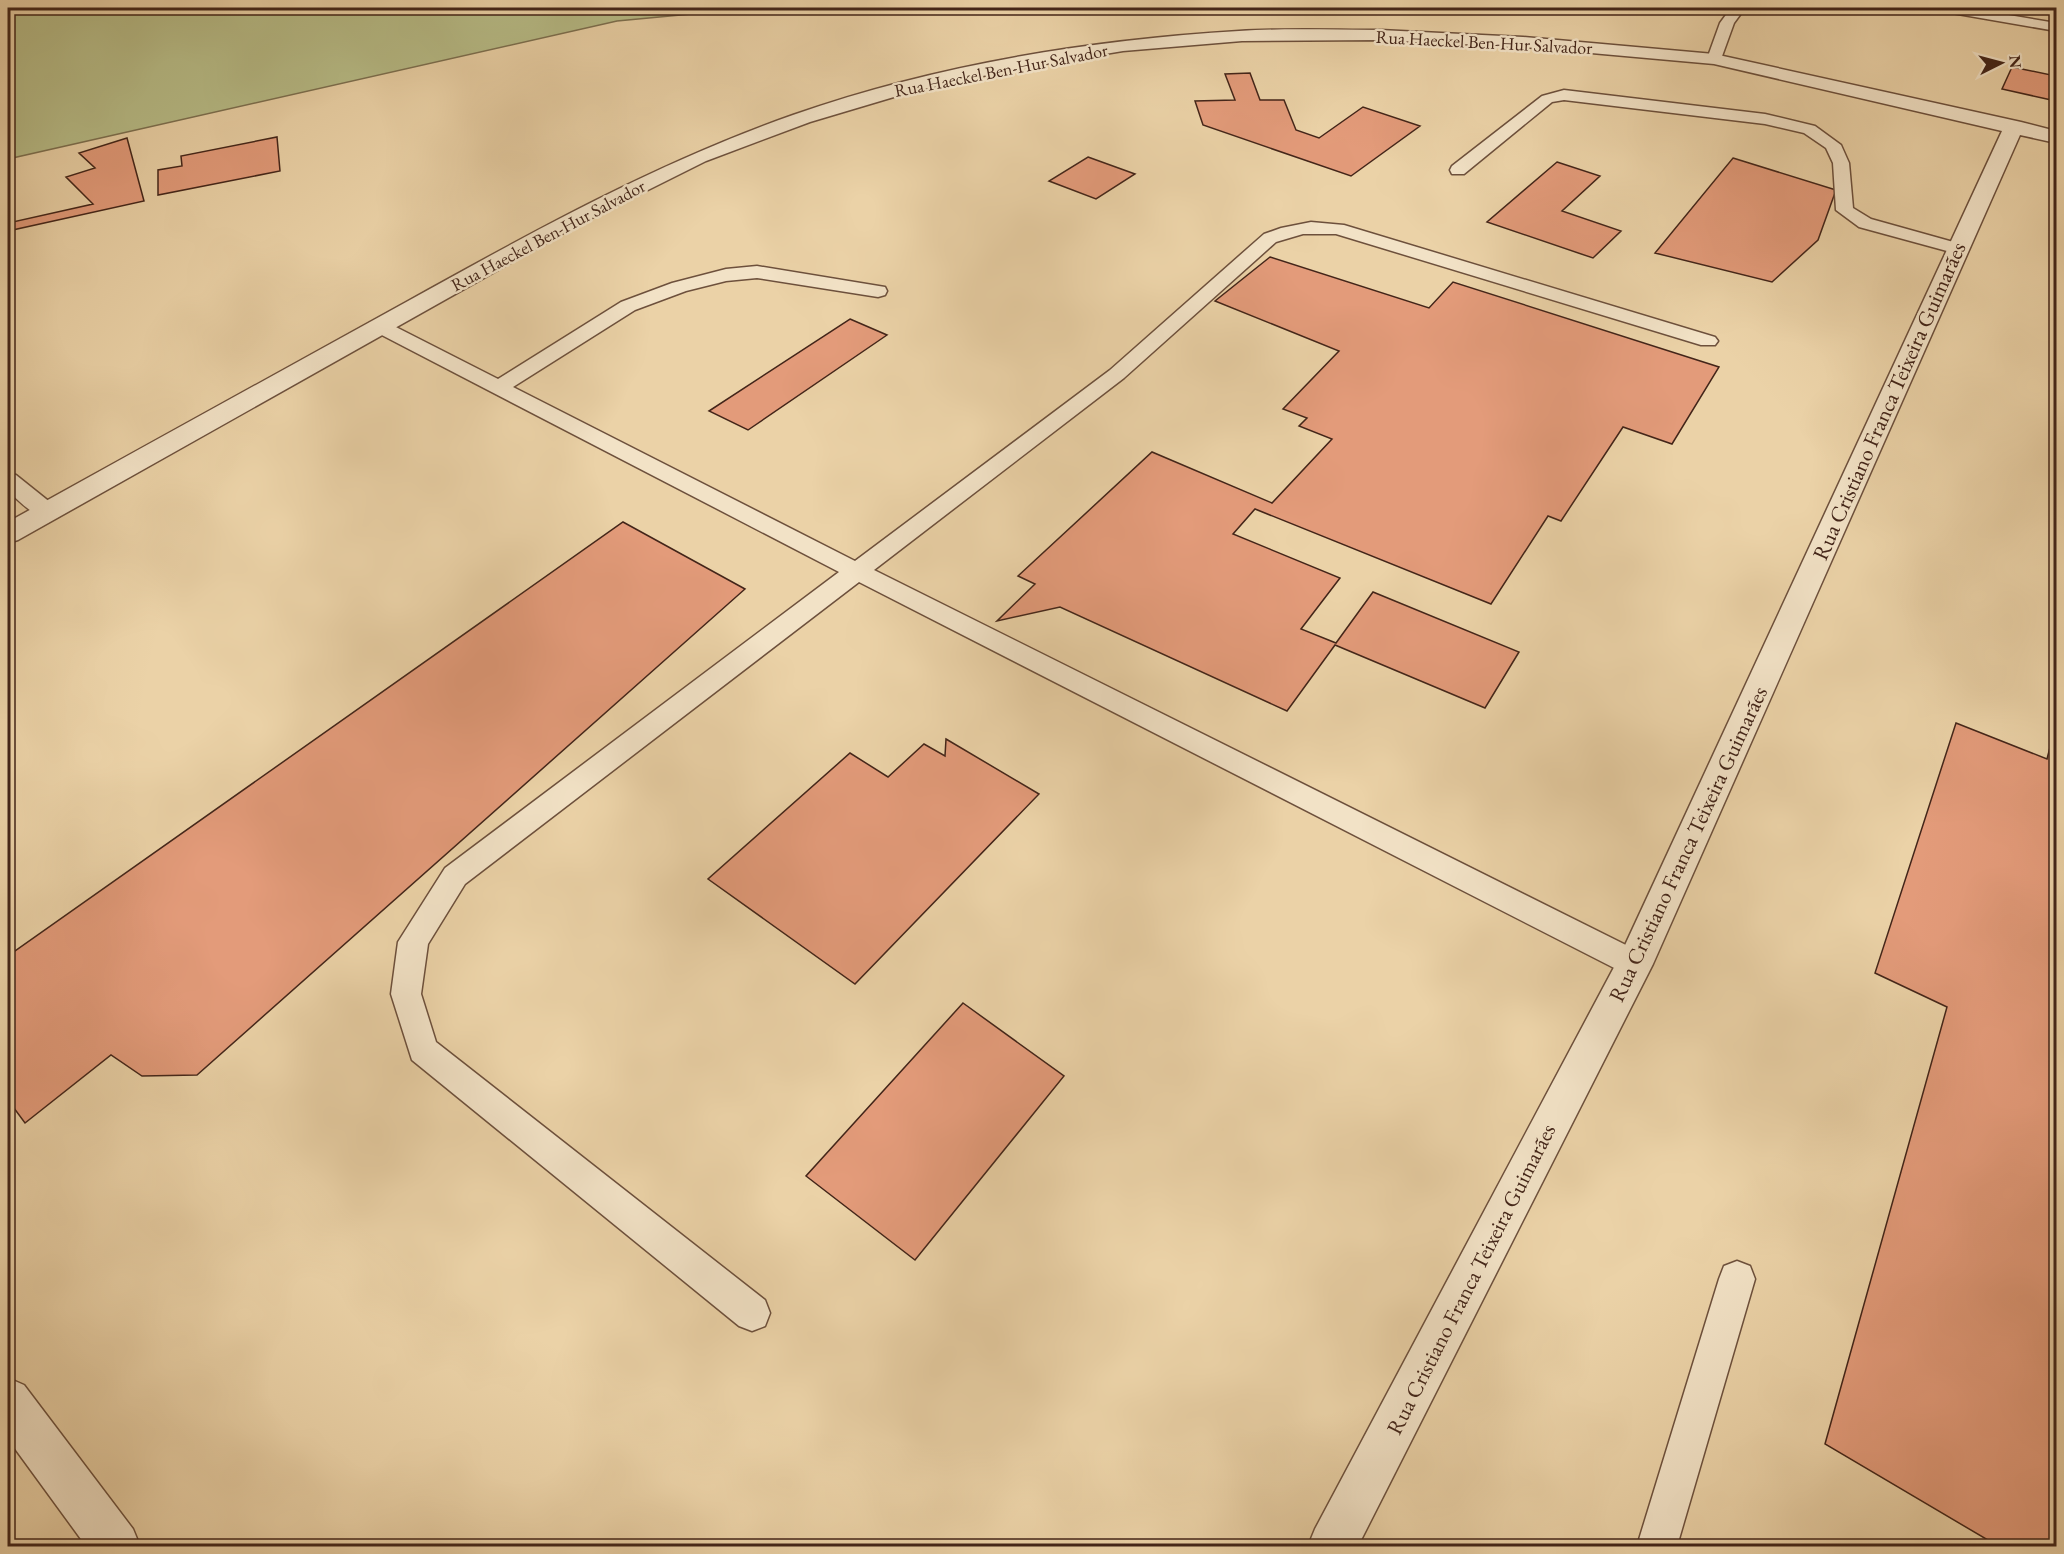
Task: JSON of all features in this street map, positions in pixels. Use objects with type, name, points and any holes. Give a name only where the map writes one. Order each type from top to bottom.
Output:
[{"type":"street","name":"Rua Haeckel Ben-Hur Salvador","points":[[8,534],[381,327],[570,219],[699,157],[813,115],[910,86],[1014,64],[1123,46],[1242,36],[1357,35],[1523,42],[1714,58],[2056,137]]},
{"type":"street","name":"Rua Cristiano Franca Teixeira Guimarães","points":[[1332,1546],[1635,964],[2014,126]]},
{"type":"street","points":[[8,1401],[116,1546]]},
{"type":"lane","points":[[1714,58],[1727,23],[1738,8]]},
{"type":"lane","points":[[1946,8],[2056,27]]},
{"type":"lane","points":[[1458,170],[1547,99],[1564,95],[1765,119],[1809,129],[1833,145],[1841,163],[1845,210],[1858,219],[1865,223],[1958,249]]},
{"type":"lane","points":[[752,1313],[423,1050],[406,994],[413,942],[454,876],[1117,374],[1270,238],[1290,228],[1314,226],[1338,229],[1708,341]]},
{"type":"lane","points":[[497,388],[628,306],[679,287],[726,275],[757,272],[878,291]]},
{"type":"lane","points":[[381,327],[856,571],[1635,964]]},
{"type":"lane","points":[[8,480],[48,512]]},
{"type":"lane","points":[[1657,1546],[1737,1279]]},
{"type":"green space","points":[[8,8],[755,8],[617,21],[8,159]]},
{"type":"building","points":[[2012,67],[2056,76],[2056,101],[2002,89]]},
{"type":"building","points":[[1250,73],[1260,100],[1284,100],[1296,130],[1319,138],[1363,107],[1420,126],[1351,176],[1203,125],[1195,101],[1235,100],[1225,74]]},
{"type":"building","points":[[277,137],[280,171],[158,195],[158,170],[182,166],[181,156]]},
{"type":"building","points":[[127,138],[144,201],[8,231],[8,223],[93,204],[66,177],[95,168],[79,153]]},
{"type":"building","points":[[1088,157],[1135,174],[1096,199],[1049,181]]},
{"type":"building","points":[[1733,158],[1836,190],[1818,240],[1772,282],[1655,253]]},
{"type":"building","points":[[1557,162],[1600,176],[1562,211],[1621,231],[1593,258],[1487,222]]},
{"type":"building","points":[[1270,257],[1429,308],[1453,282],[1719,367],[1672,444],[1623,427],[1561,521],[1548,516],[1491,604],[1255,509],[1233,534],[1340,578],[1301,629],[1336,643],[1373,592],[1519,652],[1485,708],[1335,645],[1287,711],[1060,607],[997,621],[1035,584],[1018,576],[1152,452],[1272,503],[1332,439],[1299,426],[1307,418],[1283,409],[1339,351],[1215,301]]},
{"type":"building","points":[[850,319],[887,335],[748,430],[709,411]]},
{"type":"building","points":[[623,522],[745,589],[197,1075],[142,1076],[111,1055],[25,1123],[8,1100],[8,956]]},
{"type":"building","points":[[1956,723],[2047,759],[2056,724],[2056,1546],[1998,1546],[1825,1444],[1947,1007],[1875,973]]},
{"type":"building","points":[[946,739],[1039,794],[855,984],[708,879],[850,753],[888,777],[924,744],[945,756]]},
{"type":"building","points":[[963,1003],[1064,1076],[915,1260],[806,1176]]}]
